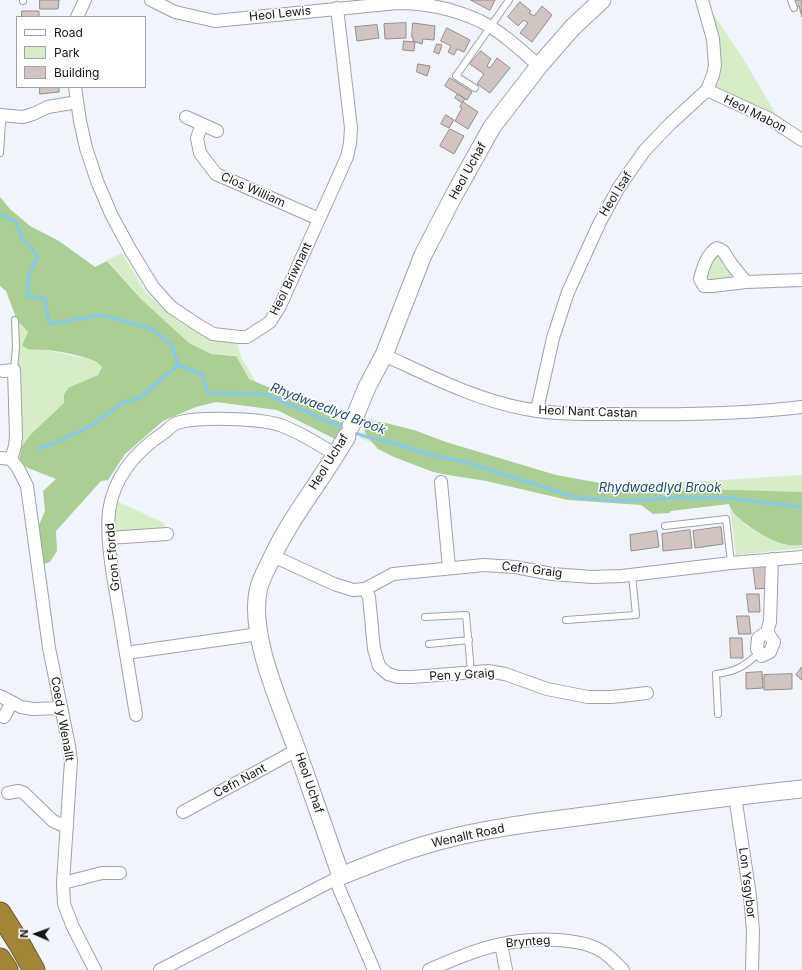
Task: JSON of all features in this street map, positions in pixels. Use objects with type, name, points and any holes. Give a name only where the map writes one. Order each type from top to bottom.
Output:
[{"type":"highway","points":[[0,913],[20,943],[34,970]]},
{"type":"highway","points":[[0,959],[6,970]]},
{"type":"street","points":[[77,16],[85,0]]},
{"type":"street","name":"Heol Lewis","points":[[151,0],[175,12],[215,21],[337,8],[427,2],[480,22],[512,42],[539,66]]},
{"type":"street","name":"Heol Uchaf","points":[[338,877],[297,750],[269,675],[259,634],[256,605],[259,586],[285,531],[336,455],[349,431],[367,387],[384,355],[424,255],[454,195],[492,127],[525,82],[573,27],[602,0]]},
{"type":"street","name":"Heol Isaf","points":[[537,410],[553,338],[568,292],[600,222],[619,187],[645,150],[670,124],[707,90],[713,75],[715,53],[713,38],[702,0]]},
{"type":"street","name":"Heol Briwnant","points":[[75,88],[86,148],[97,181],[111,214],[131,251],[153,286],[171,307],[213,334],[247,337],[270,322],[280,306],[347,157],[351,128],[350,111],[337,8]]},
{"type":"street","name":"Heol Mabon","points":[[707,90],[770,119],[802,140]]},
{"type":"street","points":[[3,115],[23,116],[48,107],[77,102]]},
{"type":"street","points":[[186,117],[217,131]]},
{"type":"street","name":"Clos William","points":[[202,124],[197,138],[200,153],[216,174],[319,219]]},
{"type":"street","points":[[746,282],[802,280]]},
{"type":"street","name":"Heol Nant Castan","points":[[384,355],[475,395],[511,406],[537,410],[578,414],[700,414],[748,413],[802,407]]},
{"type":"street","points":[[5,459],[15,446],[16,436],[9,371]]},
{"type":"street","name":"Gron Ffordd","points":[[136,716],[113,578],[109,538],[109,521],[112,499],[118,481],[127,464],[152,440],[178,422],[209,419],[256,421],[279,425],[307,438],[336,455]]},
{"type":"street","name":"Coed y Wenallt","points":[[5,459],[18,468],[27,486],[49,648],[70,746],[71,761],[64,904],[73,927],[95,970]]},
{"type":"street","points":[[441,482],[449,568]]},
{"type":"street","points":[[109,538],[167,534]]},
{"type":"street","points":[[273,556],[334,584],[353,590],[365,589]]},
{"type":"street","name":"Cefn Graig","points":[[365,589],[393,574],[484,565],[515,567],[552,574],[592,577],[632,575],[731,563],[802,557]]},
{"type":"street","points":[[759,653],[757,649],[758,638],[767,632],[770,622],[772,559]]},
{"type":"street","name":"Pen y Graig","points":[[365,589],[369,597],[374,649],[379,666],[388,674],[398,677],[412,678],[488,671],[505,674],[547,689],[588,697],[647,693]]},
{"type":"street","points":[[126,653],[259,634]]},
{"type":"street","points":[[0,696],[21,707],[33,709],[61,708]]},
{"type":"street","points":[[4,717],[12,702]]},
{"type":"street","name":"Cefn Nant","points":[[182,812],[297,750]]},
{"type":"street","name":"Wenallt Road","points":[[160,970],[338,877],[394,855],[438,841],[478,832],[555,820],[802,788]]},
{"type":"street","points":[[8,792],[19,791],[24,793],[53,821],[67,827]]},
{"type":"street","name":"Lon Ysgybor","points":[[735,796],[750,896],[753,931],[752,970]]},
{"type":"street","points":[[64,883],[102,873],[120,873]]},
{"type":"street","points":[[338,877],[374,970]]},
{"type":"street","name":"Brynteg","points":[[429,970],[489,946],[516,941],[543,939],[572,941],[592,946],[609,956],[623,970]]},
{"type":"street","points":[[501,944],[506,970]]},
{"type":"lane","points":[[475,88],[456,76],[509,0]]},
{"type":"lane","points":[[791,0],[794,8]]},
{"type":"lane","points":[[0,153],[3,115]]},
{"type":"lane","points":[[9,371],[16,347],[15,320]]},
{"type":"lane","points":[[666,526],[726,520],[731,563]]},
{"type":"lane","points":[[566,620],[636,615],[632,575]]},
{"type":"lane","points":[[426,617],[466,615],[471,672]]},
{"type":"lane","points":[[429,644],[468,640]]},
{"type":"lane","points":[[718,714],[716,674],[730,672],[747,664],[759,653]]},
{"type":"green space","points":[[704,0],[744,60],[784,128],[707,90],[714,71],[721,68],[716,70]]},
{"type":"green space","points":[[0,197],[10,209],[30,226],[59,241],[95,267],[107,261],[141,299],[189,343],[211,354],[236,356],[249,379],[296,399],[344,424],[335,439],[277,410],[216,402],[196,407],[163,421],[125,454],[108,480],[101,481],[56,531],[57,551],[50,562],[38,566],[34,533],[45,511],[43,491],[56,479],[28,468],[19,461],[22,446],[31,434],[64,403],[64,395],[68,388],[98,375],[102,367],[94,361],[80,356],[50,350],[30,349],[22,345],[28,332],[17,320],[6,291],[0,286]]},
{"type":"green space","points":[[717,248],[746,282],[704,286],[703,266]]},
{"type":"green space","points":[[122,253],[146,293],[177,320],[201,334],[216,339],[237,343],[242,359],[256,382],[249,379],[235,355],[210,354],[189,343],[144,302],[107,260]]},
{"type":"green space","points":[[17,320],[28,332],[22,345],[34,350],[46,350],[89,359],[98,363],[102,367],[98,375],[64,395],[64,403],[31,434],[22,446],[19,461],[11,459]]},
{"type":"green space","points":[[370,418],[414,438],[551,477],[607,487],[802,475],[802,493],[666,494],[671,511],[655,495],[397,453],[360,438]]},
{"type":"green space","points":[[382,422],[414,430],[446,442],[556,475],[666,495],[669,505],[666,492],[701,489],[802,492],[802,545],[783,544],[761,534],[737,516],[729,504],[653,514],[641,505],[568,500],[486,481],[433,472],[394,457],[378,449],[367,436],[364,429],[367,424]]},
{"type":"green space","points":[[112,499],[164,523],[167,534],[109,538]]},
{"type":"green space","points":[[730,509],[748,527],[784,545],[802,545],[802,548],[736,555]]},
{"type":"building","points":[[40,0],[59,0],[58,9],[40,9]]},
{"type":"building","points":[[471,0],[495,0],[490,10]]},
{"type":"building","points":[[794,0],[802,0],[802,17],[799,6],[796,8]]},
{"type":"building","points":[[520,2],[531,11],[529,13],[534,16],[542,6],[552,15],[532,42],[520,33],[528,23],[524,20],[518,26],[508,17]]},
{"type":"building","points":[[22,11],[39,11],[39,16],[22,16]]},
{"type":"building","points":[[406,23],[406,38],[385,39],[384,24]]},
{"type":"building","points":[[413,23],[435,26],[434,40],[423,39],[422,44],[413,41]]},
{"type":"building","points":[[377,25],[379,38],[357,41],[355,27]]},
{"type":"building","points":[[447,28],[470,40],[464,52],[457,49],[454,55],[448,52],[451,46],[441,41]]},
{"type":"building","points":[[404,41],[415,42],[414,51],[403,50]]},
{"type":"building","points":[[437,44],[442,45],[439,54],[434,52]]},
{"type":"building","points":[[481,51],[491,59],[487,66],[490,68],[497,58],[510,68],[490,93],[477,84],[484,74],[470,64]]},
{"type":"building","points":[[418,64],[430,66],[427,76],[417,72]]},
{"type":"building","points":[[450,78],[472,92],[467,100],[445,86]]},
{"type":"building","points":[[40,88],[59,88],[59,92],[40,94]]},
{"type":"building","points":[[458,94],[465,99],[462,103],[455,98]]},
{"type":"building","points":[[463,102],[478,112],[468,129],[455,121],[462,108],[460,107]]},
{"type":"building","points":[[446,115],[454,120],[449,128],[441,124]]},
{"type":"building","points":[[450,129],[464,136],[454,154],[440,146]]},
{"type":"building","points":[[721,527],[723,544],[695,548],[693,531]]},
{"type":"building","points":[[690,530],[692,548],[663,551],[662,534]]},
{"type":"building","points":[[657,531],[659,547],[631,551],[630,535]]},
{"type":"building","points":[[753,565],[765,565],[768,588],[756,589]]},
{"type":"building","points":[[747,594],[759,594],[760,612],[749,612]]},
{"type":"building","points":[[737,616],[749,616],[751,634],[739,634]]},
{"type":"building","points":[[730,638],[742,638],[743,658],[731,658]]},
{"type":"building","points":[[802,667],[802,680],[796,675]]},
{"type":"building","points":[[762,672],[763,688],[746,689],[746,673]]},
{"type":"building","points":[[792,674],[792,689],[764,690],[764,675]]},
{"type":"waterway","name":"Rhydwaedlyd Brook","points":[[0,214],[16,222],[23,240],[38,256],[28,277],[28,297],[45,298],[49,324],[101,315],[150,328],[172,345],[178,365],[202,374],[208,393],[265,394],[346,429]]},
{"type":"waterway","points":[[39,448],[57,442],[91,426],[120,404],[141,397],[178,365]]},
{"type":"waterway","name":"Rhydwaedlyd Brook","points":[[353,432],[428,454],[469,463],[575,497],[618,501],[674,498],[729,498],[802,507]]}]
